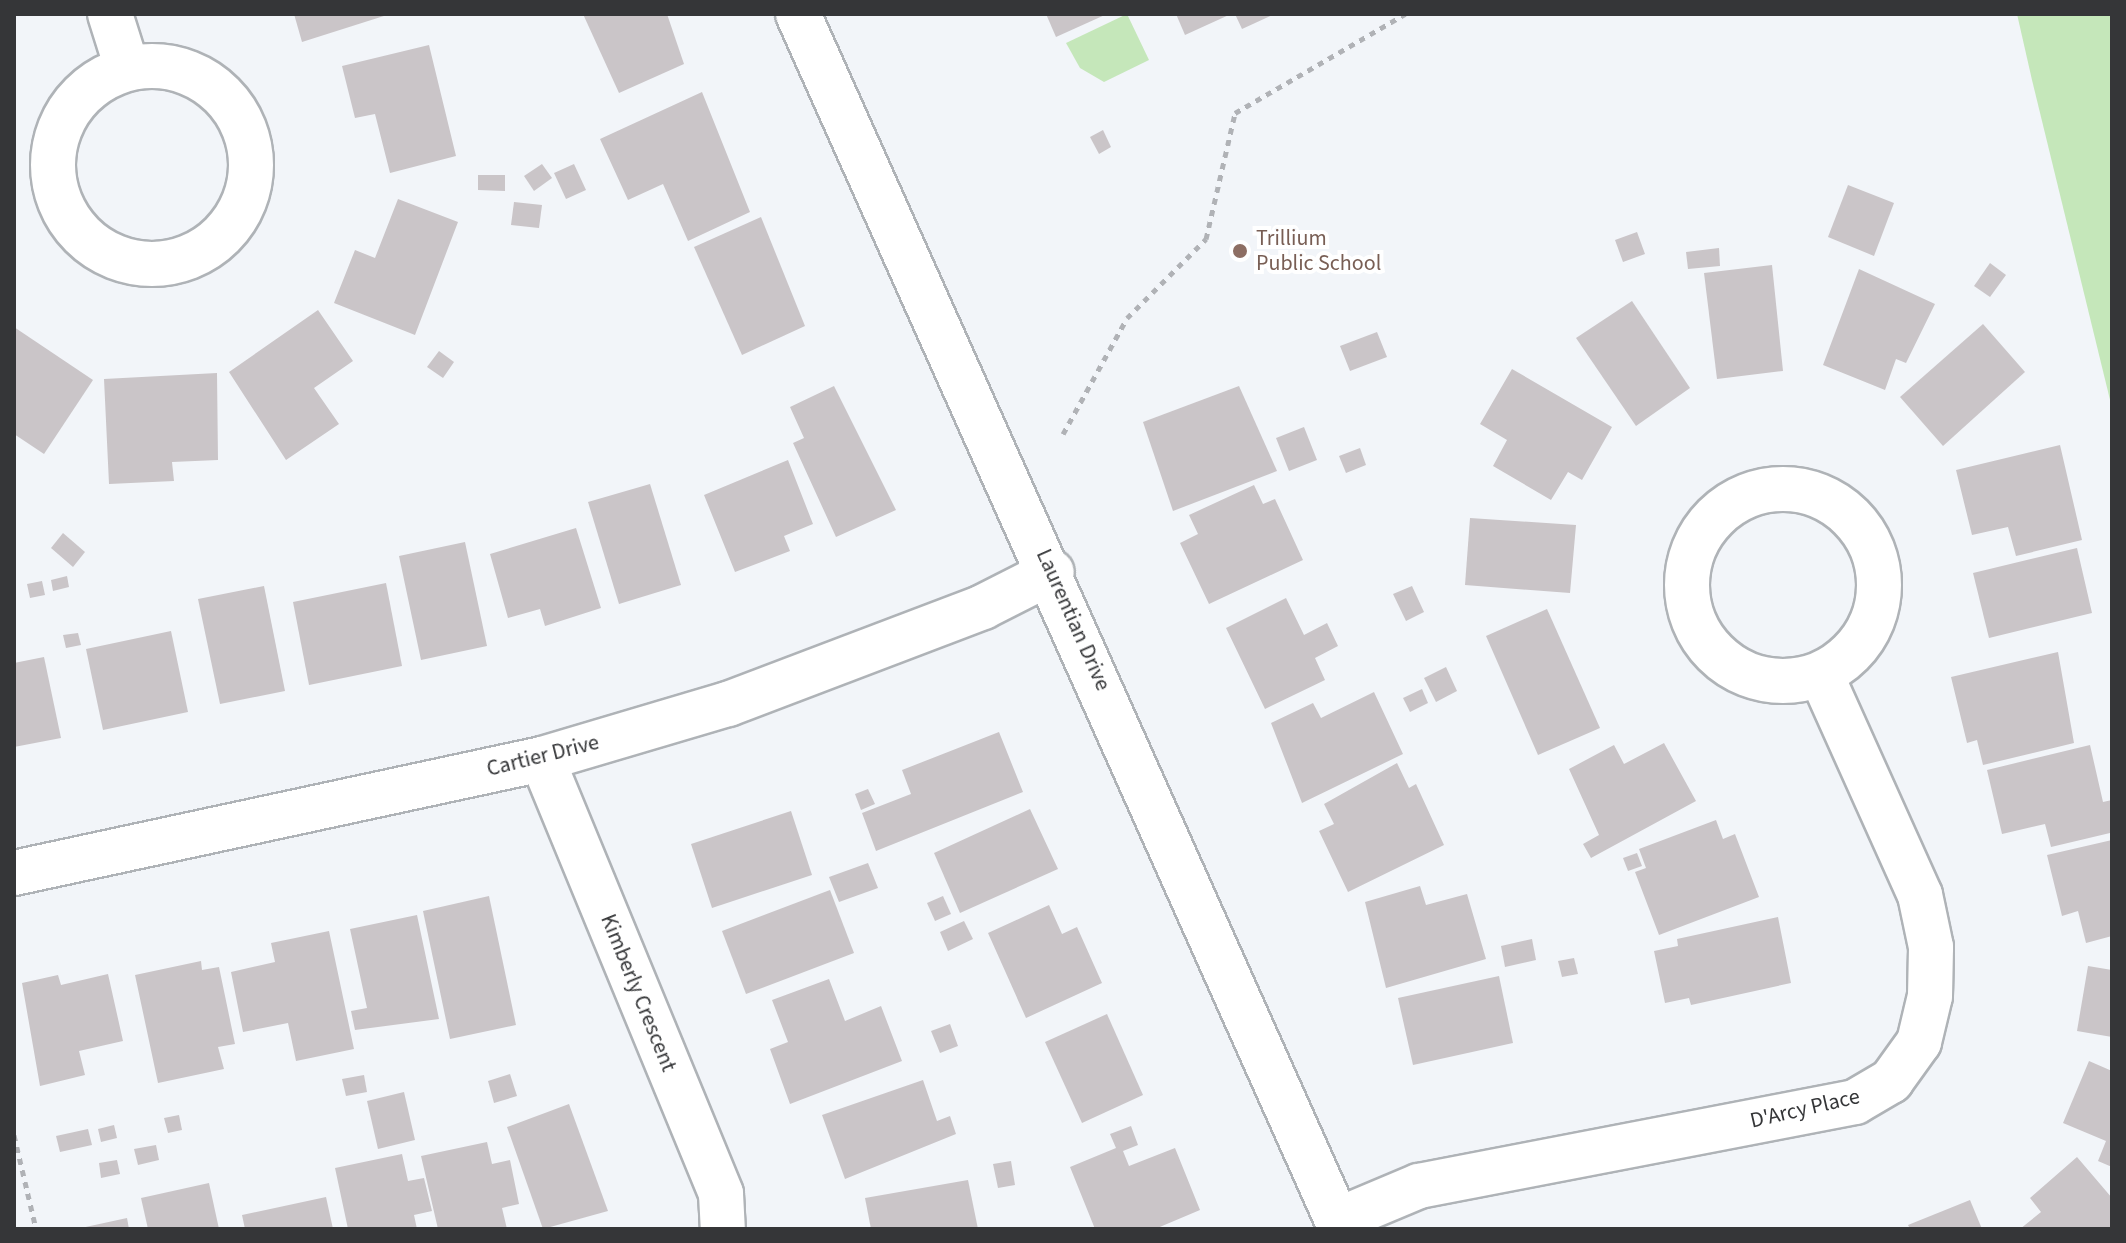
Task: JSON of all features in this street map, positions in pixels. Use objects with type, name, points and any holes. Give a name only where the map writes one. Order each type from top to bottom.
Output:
[{"type":"street","points":[[110,14],[127,68]]},
{"type":"street","name":"Laurentian Drive","points":[[798,14],[1052,572],[1340,1224]]},
{"type":"street","points":[[127,68],[187,72],[234,108],[249,140],[251,176],[242,210],[207,248],[170,264],[117,260],[88,242],[66,217],[54,185],[52,155],[70,106],[95,82],[127,68]]},
{"type":"street","points":[[1754,492],[1815,493],[1851,516],[1870,544],[1879,572],[1870,629],[1849,657],[1821,675],[1765,681],[1734,669],[1701,637],[1688,606],[1687,568],[1699,536],[1725,508],[1754,492]]},
{"type":"street","name":"Cartier Drive","points":[[14,873],[542,759],[728,704],[983,607],[1052,572]]},
{"type":"street","name":"D'Arcy Place","points":[[1340,1224],[1419,1186],[1855,1102],[1891,1081],[1919,1042],[1930,996],[1931,947],[1920,895],[1821,675]]},
{"type":"street","name":"Kimberly Crescent","points":[[542,759],[721,1194],[723,1229]]},
{"type":"path","points":[[1063,434],[1127,318],[1206,239],[1235,113],[1405,14]]},
{"type":"path","points":[[14,1135],[36,1229]]},
{"type":"green space","points":[[1127,14],[1149,60],[1104,82],[1080,68],[1066,43]]},
{"type":"green space","points":[[2017,14],[2112,14],[2112,408],[2032,80]]},
{"type":"building","points":[[294,14],[387,14],[387,15],[302,42]]},
{"type":"building","points":[[583,14],[667,14],[684,64],[619,93]]},
{"type":"building","points":[[1046,14],[1107,14],[1056,37]]},
{"type":"building","points":[[1176,14],[1231,14],[1185,35]]},
{"type":"building","points":[[1235,14],[1275,14],[1242,29]]},
{"type":"building","points":[[429,45],[456,156],[390,173],[375,114],[355,118],[342,66]]},
{"type":"building","points":[[702,92],[750,212],[688,241],[663,184],[628,200],[600,139]]},
{"type":"building","points":[[1103,130],[1111,147],[1099,154],[1090,137]]},
{"type":"building","points":[[542,164],[552,178],[534,191],[524,176]]},
{"type":"building","points":[[574,164],[586,190],[566,199],[554,173]]},
{"type":"building","points":[[478,175],[505,175],[505,191],[478,190]]},
{"type":"building","points":[[1848,185],[1894,203],[1874,256],[1828,237]]},
{"type":"building","points":[[398,199],[458,222],[415,335],[334,303],[355,250],[375,258]]},
{"type":"building","points":[[514,202],[542,205],[539,228],[511,225]]},
{"type":"building","points":[[761,217],[805,326],[742,355],[694,247]]},
{"type":"building","points":[[1637,232],[1645,254],[1623,262],[1615,240]]},
{"type":"building","points":[[1719,248],[1720,266],[1688,269],[1686,252]]},
{"type":"building","points":[[1990,263],[2006,275],[1990,297],[1974,286]]},
{"type":"building","points":[[1772,265],[1783,371],[1717,379],[1704,273]]},
{"type":"building","points":[[1859,269],[1935,304],[1906,363],[1896,359],[1885,390],[1823,365]]},
{"type":"building","points":[[1632,301],[1690,388],[1636,426],[1576,338]]},
{"type":"building","points":[[318,310],[353,361],[314,388],[339,424],[286,460],[229,372]]},
{"type":"building","points":[[1983,324],[2025,372],[1943,446],[1900,397]]},
{"type":"building","points":[[14,327],[93,380],[44,454],[14,434]]},
{"type":"building","points":[[1377,332],[1387,357],[1350,371],[1340,346]]},
{"type":"building","points":[[439,351],[454,362],[443,378],[427,367]]},
{"type":"building","points":[[1512,369],[1612,427],[1582,480],[1568,472],[1551,500],[1493,466],[1507,440],[1480,424]]},
{"type":"building","points":[[217,373],[218,460],[172,462],[174,481],[109,484],[104,379]]},
{"type":"building","points":[[834,386],[896,510],[836,537],[793,443],[804,438],[790,407]]},
{"type":"building","points":[[1239,386],[1277,471],[1173,511],[1143,422]]},
{"type":"building","points":[[1304,427],[1317,460],[1289,471],[1276,438]]},
{"type":"building","points":[[2060,445],[2082,540],[2016,556],[2008,527],[1972,535],[1956,470]]},
{"type":"building","points":[[1360,448],[1366,465],[1346,473],[1339,456]]},
{"type":"building","points":[[788,460],[813,524],[784,536],[790,551],[735,572],[704,495]]},
{"type":"building","points":[[650,484],[681,585],[619,604],[588,502]]},
{"type":"building","points":[[1254,485],[1263,504],[1275,499],[1303,560],[1209,604],[1180,543],[1198,534],[1189,515]]},
{"type":"building","points":[[1470,518],[1576,525],[1570,593],[1465,585]]},
{"type":"building","points":[[576,528],[601,608],[545,626],[540,609],[508,618],[490,554]]},
{"type":"building","points":[[63,533],[85,552],[73,567],[51,548]]},
{"type":"building","points":[[465,542],[487,646],[421,660],[399,556]]},
{"type":"building","points":[[2077,548],[2092,613],[1989,638],[1973,573]]},
{"type":"building","points":[[67,576],[69,587],[53,591],[51,580]]},
{"type":"building","points":[[42,581],[45,595],[30,598],[27,584]]},
{"type":"building","points":[[386,583],[402,666],[309,685],[293,602]]},
{"type":"building","points":[[264,586],[285,691],[220,704],[198,599]]},
{"type":"building","points":[[1412,586],[1424,612],[1406,621],[1393,594]]},
{"type":"building","points":[[1286,598],[1304,635],[1327,623],[1338,646],[1315,658],[1325,680],[1265,709],[1226,628]]},
{"type":"building","points":[[1547,609],[1600,728],[1538,755],[1486,636]]},
{"type":"building","points":[[171,631],[188,712],[103,730],[86,649]]},
{"type":"building","points":[[78,633],[81,645],[66,648],[63,635]]},
{"type":"building","points":[[2058,652],[2074,743],[1983,765],[1977,740],[1967,743],[1951,677]]},
{"type":"building","points":[[44,657],[61,738],[14,747],[14,663]]},
{"type":"building","points":[[1446,667],[1457,691],[1436,702],[1424,678]]},
{"type":"building","points":[[1422,689],[1428,703],[1410,712],[1403,698]]},
{"type":"building","points":[[1374,692],[1403,754],[1302,803],[1271,723],[1313,703],[1321,718]]},
{"type":"building","points":[[999,732],[1023,792],[876,851],[862,813],[911,794],[902,770]]},
{"type":"building","points":[[1664,743],[1696,801],[1591,858],[1583,844],[1599,835],[1569,769],[1614,745],[1624,764]]},
{"type":"building","points":[[2090,745],[2103,802],[2112,800],[2110,833],[2051,847],[2045,824],[2002,834],[1987,770]]},
{"type":"building","points":[[1397,763],[1409,788],[1416,784],[1444,845],[1348,892],[1319,831],[1334,824],[1324,804]]},
{"type":"building","points":[[868,789],[875,804],[861,810],[855,794]]},
{"type":"building","points":[[1030,809],[1058,869],[960,913],[934,853]]},
{"type":"building","points":[[791,811],[812,875],[712,908],[691,844]]},
{"type":"building","points":[[1716,820],[1723,839],[1735,834],[1759,897],[1659,935],[1635,872],[1646,868],[1639,849]]},
{"type":"building","points":[[2112,840],[2112,936],[2086,943],[2078,911],[2062,916],[2047,855]]},
{"type":"building","points":[[1637,853],[1642,866],[1628,871],[1623,858]]},
{"type":"building","points":[[868,863],[878,888],[839,902],[829,877]]},
{"type":"building","points":[[1420,886],[1426,905],[1467,894],[1486,959],[1386,988],[1365,902]]},
{"type":"building","points":[[830,890],[854,953],[746,994],[722,931]]},
{"type":"building","points":[[489,896],[516,1025],[450,1039],[423,911]]},
{"type":"building","points":[[943,896],[951,914],[935,921],[927,903]]},
{"type":"building","points":[[1049,905],[1062,934],[1077,927],[1102,983],[1026,1018],[988,933]]},
{"type":"building","points":[[417,915],[439,1019],[355,1030],[351,1011],[367,1008],[350,929]]},
{"type":"building","points":[[1778,917],[1791,983],[1691,1005],[1689,998],[1665,1003],[1654,951],[1678,946],[1677,939]]},
{"type":"building","points":[[964,921],[973,939],[948,951],[940,932]]},
{"type":"building","points":[[329,931],[354,1049],[296,1061],[288,1023],[243,1032],[231,972],[275,962],[271,943]]},
{"type":"building","points":[[1532,939],[1536,960],[1505,967],[1501,946]]},
{"type":"building","points":[[1574,958],[1578,974],[1562,977],[1558,961]]},
{"type":"building","points":[[201,961],[202,970],[219,967],[235,1044],[218,1047],[224,1069],[158,1083],[135,975]]},
{"type":"building","points":[[2088,966],[2112,970],[2112,1037],[2077,1031]]},
{"type":"building","points":[[108,974],[123,1041],[79,1051],[85,1075],[40,1086],[22,983],[58,975],[61,985]]},
{"type":"building","points":[[1499,976],[1513,1043],[1413,1065],[1398,998]]},
{"type":"building","points":[[829,979],[845,1021],[881,1006],[902,1061],[790,1104],[770,1049],[788,1042],[772,1000]]},
{"type":"building","points":[[1107,1014],[1143,1095],[1082,1123],[1045,1042]]},
{"type":"building","points":[[950,1024],[958,1046],[940,1053],[931,1031]]},
{"type":"building","points":[[2089,1061],[2112,1071],[2112,1167],[2098,1161],[2106,1141],[2063,1123]]},
{"type":"building","points":[[510,1074],[517,1096],[494,1103],[488,1081]]},
{"type":"building","points":[[364,1075],[367,1092],[346,1096],[342,1079]]},
{"type":"building","points":[[923,1080],[937,1121],[950,1116],[956,1134],[845,1179],[822,1115]]},
{"type":"building","points":[[404,1092],[415,1140],[378,1149],[367,1101]]},
{"type":"building","points":[[569,1104],[608,1211],[543,1229],[507,1127]]},
{"type":"building","points":[[179,1115],[182,1130],[168,1133],[164,1118]]},
{"type":"building","points":[[114,1125],[117,1138],[101,1142],[98,1129]]},
{"type":"building","points":[[1131,1126],[1138,1145],[1123,1151],[1129,1166],[1175,1148],[1200,1210],[1155,1229],[1095,1229],[1070,1167],[1116,1148],[1110,1134]]},
{"type":"building","points":[[88,1129],[92,1145],[60,1152],[56,1136]]},
{"type":"building","points":[[487,1142],[492,1164],[510,1160],[519,1204],[502,1208],[507,1229],[438,1229],[421,1156]]},
{"type":"building","points":[[156,1145],[159,1160],[138,1165],[134,1149]]},
{"type":"building","points":[[402,1154],[408,1181],[424,1178],[432,1211],[414,1215],[417,1229],[348,1229],[335,1168]]},
{"type":"building","points":[[2077,1157],[2112,1198],[2112,1229],[2020,1229],[2041,1212],[2030,1198]]},
{"type":"building","points":[[117,1160],[120,1174],[101,1178],[99,1163]]},
{"type":"building","points":[[1011,1161],[1015,1185],[998,1188],[993,1164]]},
{"type":"building","points":[[968,1180],[978,1229],[871,1229],[865,1198]]},
{"type":"building","points":[[209,1183],[219,1229],[148,1229],[141,1198]]},
{"type":"building","points":[[326,1197],[333,1229],[245,1229],[242,1215]]},
{"type":"building","points":[[1970,1200],[1982,1229],[1910,1229],[1908,1225]]},
{"type":"building","points":[[127,1218],[129,1229],[81,1229],[81,1228]]},
{"type":"place","name":"Trillium Public School","points":[[1240,251]]}]
